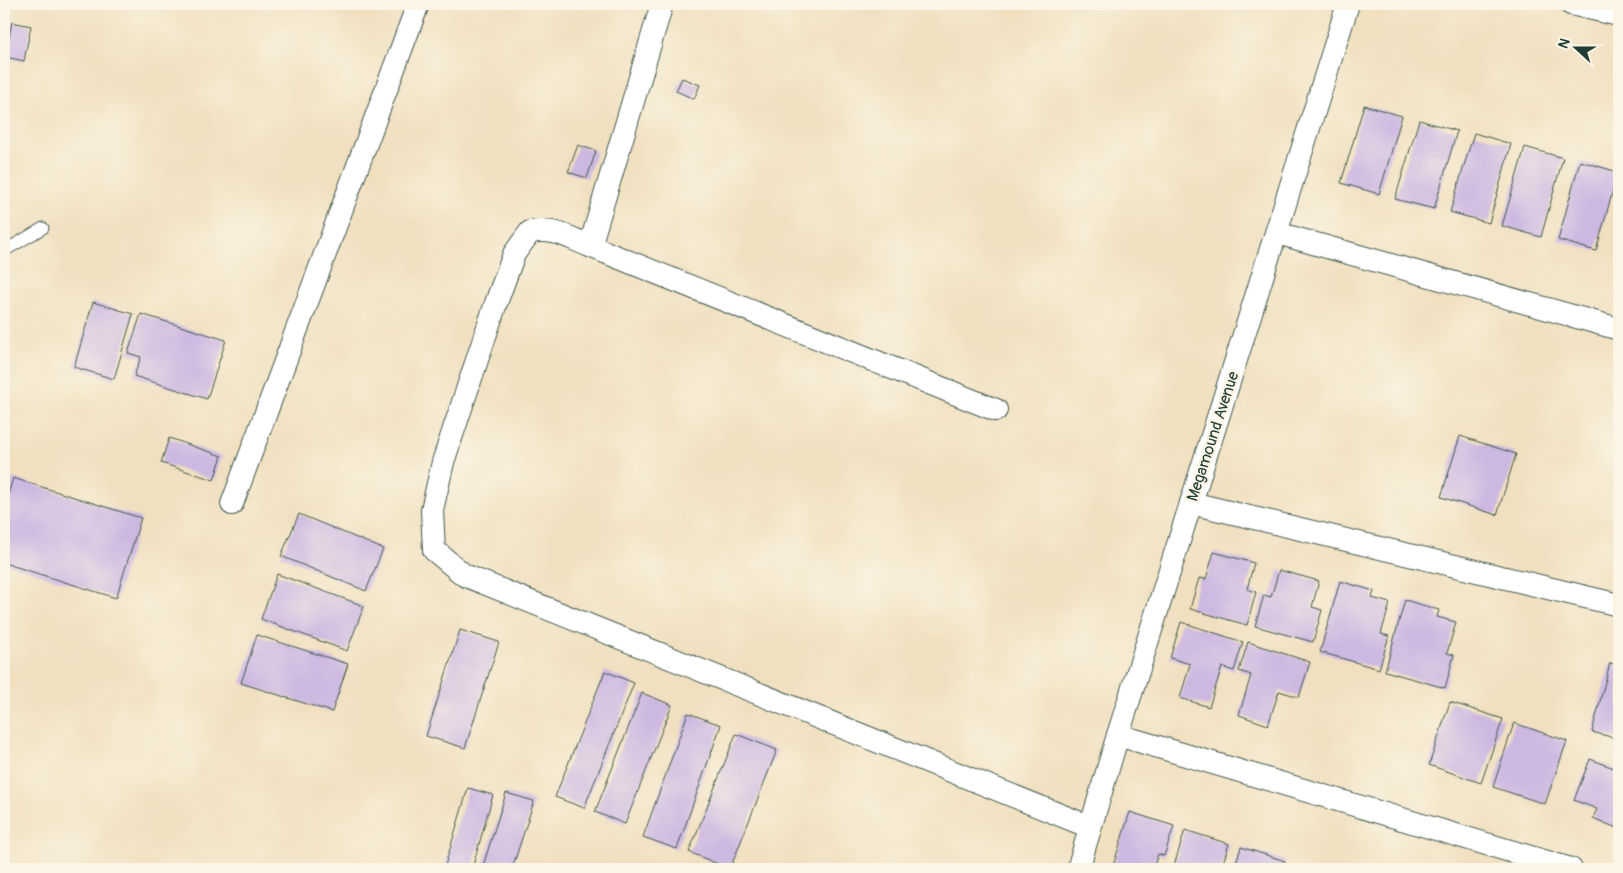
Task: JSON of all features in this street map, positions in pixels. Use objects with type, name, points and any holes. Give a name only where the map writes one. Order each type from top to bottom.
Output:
[{"type":"street","points":[[232,504],[418,4]]},
{"type":"street","points":[[590,246],[662,4]]},
{"type":"street","name":"Megamound Avenue","points":[[1078,869],[1118,735],[1348,4]]},
{"type":"street","points":[[1572,4],[1619,15]]},
{"type":"street","points":[[996,410],[560,233],[545,230],[530,232],[514,254],[443,462],[432,510],[434,550],[464,575],[1090,827]]},
{"type":"street","points":[[1277,233],[1619,329]]},
{"type":"street","points":[[1191,503],[1619,605]]},
{"type":"street","points":[[1118,735],[1572,869]]},
{"type":"lane","points":[[4,251],[43,228]]},
{"type":"building","points":[[12,22],[31,26],[24,61],[5,57]]},
{"type":"building","points":[[682,78],[700,85],[694,99],[676,91]]},
{"type":"building","points":[[1364,105],[1402,116],[1379,194],[1341,183]]},
{"type":"building","points":[[1419,120],[1457,131],[1434,209],[1395,199]]},
{"type":"building","points":[[1474,133],[1511,144],[1489,223],[1450,212]]},
{"type":"building","points":[[578,145],[596,151],[587,178],[568,172]]},
{"type":"building","points":[[1525,147],[1563,158],[1541,237],[1502,226]]},
{"type":"building","points":[[1580,161],[1618,172],[1596,251],[1558,240]]},
{"type":"building","points":[[93,302],[133,314],[114,379],[74,367]]},
{"type":"building","points":[[141,314],[226,340],[207,399],[134,376],[141,357],[128,353]]},
{"type":"building","points":[[1460,436],[1516,454],[1497,515],[1441,497]]},
{"type":"building","points":[[169,438],[222,456],[214,480],[161,463]]},
{"type":"building","points":[[13,478],[141,518],[116,598],[4,563],[4,507]]},
{"type":"building","points":[[299,514],[383,549],[366,591],[281,556]]},
{"type":"building","points":[[1214,552],[1254,563],[1247,589],[1256,592],[1247,625],[1190,609],[1199,578],[1206,579]]},
{"type":"building","points":[[1279,570],[1319,581],[1312,607],[1322,610],[1313,642],[1255,626],[1264,595],[1271,597]]},
{"type":"building","points":[[277,574],[364,606],[347,651],[261,619]]},
{"type":"building","points":[[1340,581],[1374,591],[1372,598],[1390,603],[1381,634],[1389,636],[1379,669],[1320,652]]},
{"type":"building","points":[[1405,600],[1439,610],[1437,617],[1456,622],[1447,653],[1454,655],[1445,688],[1385,671]]},
{"type":"building","points":[[1181,622],[1243,642],[1234,671],[1222,667],[1209,707],[1180,698],[1190,664],[1170,658]]},
{"type":"building","points":[[460,630],[499,642],[465,748],[426,736]]},
{"type":"building","points":[[257,635],[348,664],[332,712],[241,683]]},
{"type":"building","points":[[1248,642],[1310,662],[1299,697],[1279,691],[1268,725],[1239,715],[1251,675],[1239,671]]},
{"type":"building","points":[[1610,663],[1619,665],[1619,739],[1592,732]]},
{"type":"building","points":[[605,671],[634,683],[584,808],[555,797]]},
{"type":"building","points":[[642,693],[672,705],[625,824],[595,812]]},
{"type":"building","points":[[1450,702],[1503,719],[1481,783],[1429,765]]},
{"type":"building","points":[[688,713],[721,725],[677,849],[643,837]]},
{"type":"building","points":[[1514,723],[1567,741],[1545,804],[1493,787]]},
{"type":"building","points":[[736,734],[777,750],[730,869],[689,852]]},
{"type":"building","points":[[1590,759],[1619,770],[1619,829],[1593,818],[1597,809],[1574,800]]},
{"type":"building","points":[[468,788],[493,795],[472,869],[444,869]]},
{"type":"building","points":[[506,793],[534,801],[512,869],[482,869]]},
{"type":"building","points":[[1130,812],[1174,826],[1164,856],[1158,854],[1153,869],[1112,869]]},
{"type":"building","points":[[1185,830],[1229,844],[1221,869],[1173,869]]},
{"type":"building","points":[[1241,847],[1285,861],[1282,869],[1234,869]]}]
